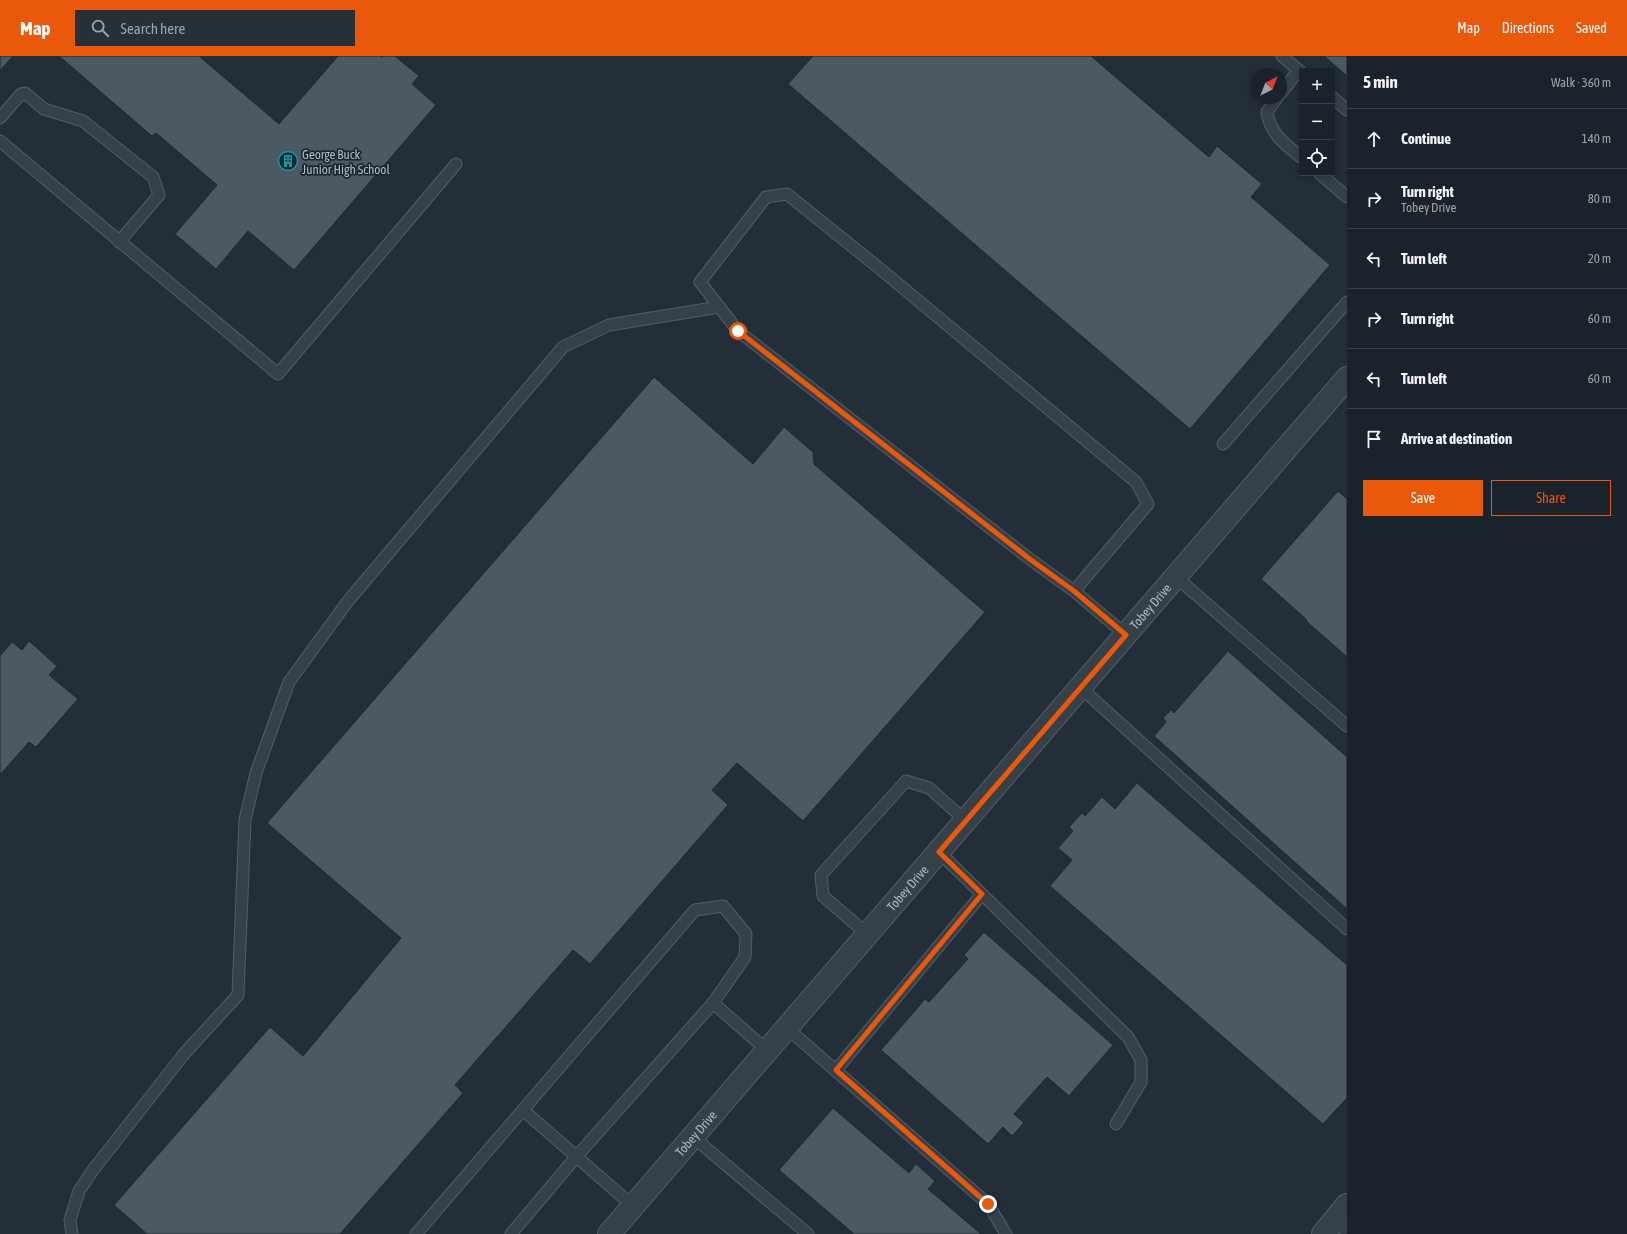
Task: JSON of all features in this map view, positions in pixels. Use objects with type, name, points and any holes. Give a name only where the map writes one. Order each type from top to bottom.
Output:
[{"type":"street","name":"Tobey Drive","points":[[609,1234],[1347,378]]},
{"type":"lane","points":[[1282,56],[1299,69]]},
{"type":"lane","points":[[1287,86],[1299,73]]},
{"type":"lane","points":[[0,118],[25,92],[44,109],[83,121],[153,177],[159,195],[120,242]]},
{"type":"lane","points":[[1335,100],[1347,110]]},
{"type":"lane","points":[[1273,104],[1267,112],[1268,123],[1281,140],[1299,155]]},
{"type":"lane","points":[[0,142],[278,374],[456,164]]},
{"type":"lane","points":[[1322,176],[1347,197]]},
{"type":"lane","points":[[1074,591],[1148,504],[1136,482],[879,268],[787,194],[766,197],[700,282],[738,331],[1031,560],[1074,591],[1126,635]]},
{"type":"lane","points":[[1223,444],[1347,302]]},
{"type":"lane","points":[[72,1234],[70,1220],[79,1191],[93,1170],[184,1054],[238,995],[245,820],[256,772],[289,682],[348,601],[563,347],[609,325],[719,307]]},
{"type":"lane","points":[[1176,577],[1347,726]]},
{"type":"lane","points":[[1081,688],[1347,929]]},
{"type":"lane","points":[[867,934],[823,896],[822,875],[906,781],[929,788],[966,821]]},
{"type":"lane","points":[[939,852],[1128,1037],[1141,1060],[1141,1082],[1116,1124]]},
{"type":"lane","points":[[836,1070],[982,894]]},
{"type":"lane","points":[[416,1234],[695,910],[723,906],[746,934],[745,957],[713,1003],[576,1157],[511,1234]]},
{"type":"lane","points":[[713,1003],[768,1050]]},
{"type":"lane","points":[[787,1028],[988,1204],[1006,1234]]},
{"type":"lane","points":[[523,1110],[633,1206]]},
{"type":"lane","points":[[693,1137],[808,1234]]},
{"type":"building","points":[[0,56],[13,56],[0,71]]},
{"type":"building","name":"George Buck Junior High School","points":[[59,56],[199,56],[279,124],[338,56],[395,56],[419,76],[412,84],[436,105],[294,270],[248,231],[216,269],[175,234],[217,185],[156,133],[152,136]]},
{"type":"building","points":[[813,56],[1091,56],[1209,157],[1217,146],[1262,184],[1251,197],[1330,265],[1190,429],[788,84]]},
{"type":"building","points":[[1324,56],[1347,56],[1347,76]]},
{"type":"building","points":[[654,377],[753,464],[784,427],[813,452],[814,464],[985,612],[803,821],[737,763],[712,790],[728,805],[590,964],[573,950],[455,1085],[463,1093],[340,1234],[147,1234],[114,1205],[270,1027],[303,1056],[401,938],[267,823]]},
{"type":"building","points":[[1338,491],[1347,499],[1347,657],[1261,579]]},
{"type":"building","points":[[29,641],[57,666],[49,675],[78,699],[36,747],[29,742],[0,775],[0,656],[12,642],[22,650]]},
{"type":"building","points":[[1228,651],[1347,757],[1347,909],[1154,736],[1166,722],[1163,718],[1171,710],[1174,713]]},
{"type":"building","points":[[1137,783],[1347,965],[1347,1098],[1323,1124],[1050,886],[1072,860],[1058,848],[1073,831],[1069,827],[1082,813],[1085,816],[1102,797],[1115,809]]},
{"type":"building","points":[[984,932],[1113,1045],[1069,1096],[1047,1077],[1014,1114],[1024,1123],[1012,1136],[1003,1127],[988,1144],[881,1050],[925,999],[929,1002],[968,959],[964,955]]},
{"type":"building","points":[[833,1108],[909,1173],[916,1164],[935,1181],[928,1189],[981,1234],[854,1234],[779,1170]]},
{"type":"place","name":"George Buck Junior High School","points":[[288,161]]},
{"type":"route","points":[[738,331],[1031,560],[1074,591],[1126,635],[939,852],[982,894],[836,1070],[988,1204]]}]
